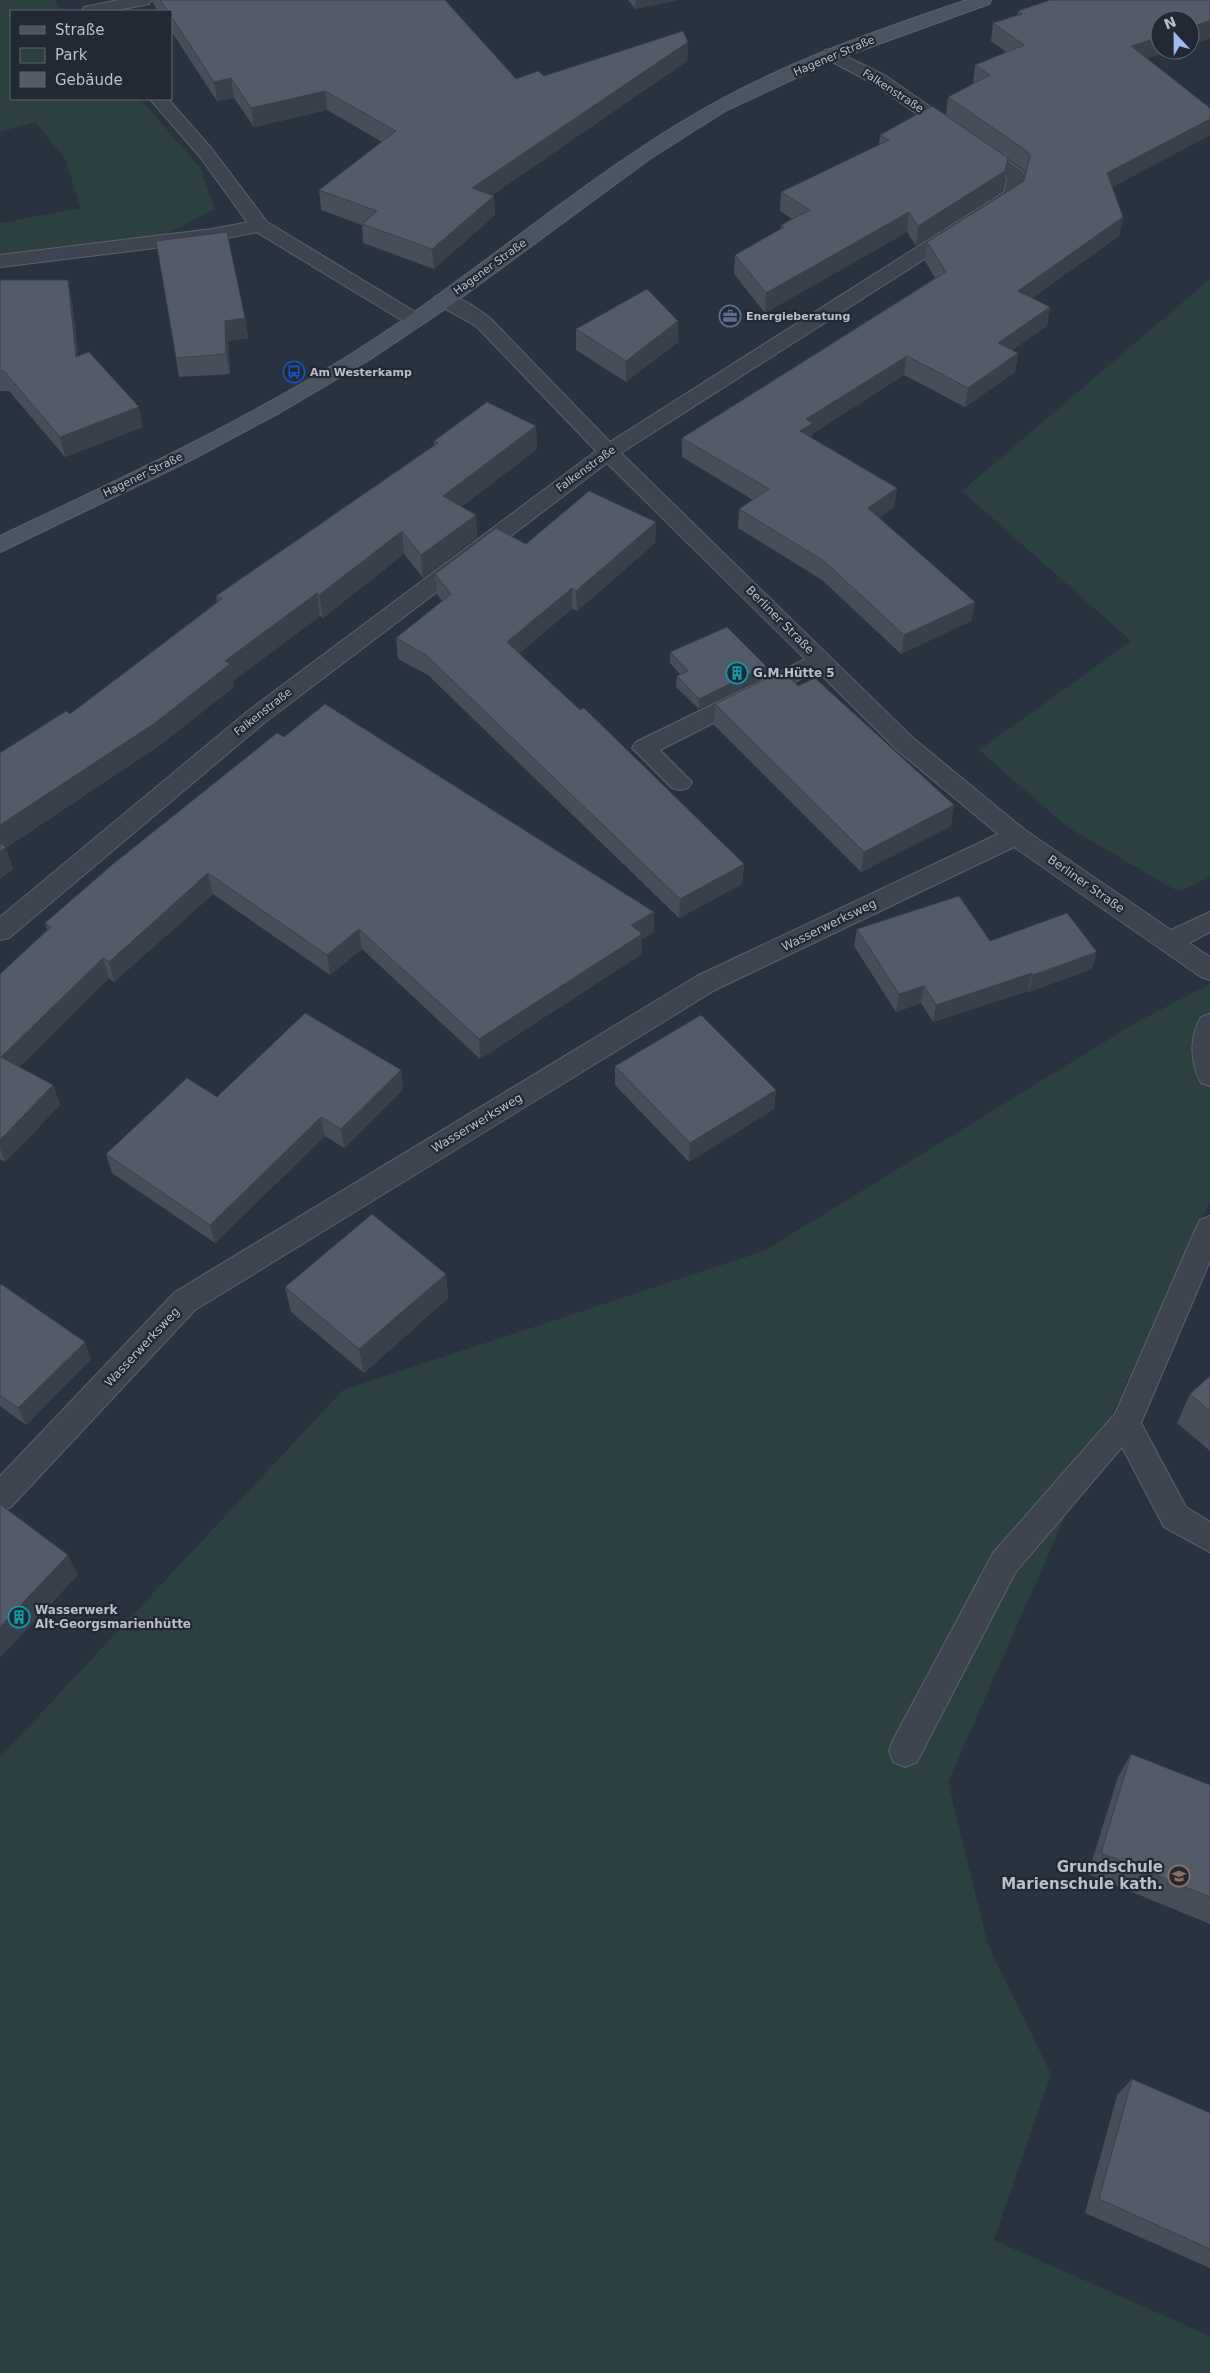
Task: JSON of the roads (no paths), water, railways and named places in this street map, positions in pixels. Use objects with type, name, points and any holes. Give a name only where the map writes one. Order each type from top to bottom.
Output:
[{"type":"main road","name":"Hagener Straße","points":[[0,545],[194,450],[307,390],[415,320],[620,172],[688,126],[765,85],[831,54],[983,0]]},
{"type":"street","points":[[75,0],[83,10]]},
{"type":"street","points":[[95,10],[143,0]]},
{"type":"street","name":"Falkenstraße","points":[[0,931],[256,717],[608,452],[1013,194],[1016,175],[880,80],[831,54]]},
{"type":"street","points":[[160,100],[206,153],[260,226],[415,320]]},
{"type":"street","points":[[0,261],[212,235],[260,226]]},
{"type":"street","name":"Berliner Straße","points":[[443,300],[469,312],[484,323],[608,452],[905,744],[1016,836],[1210,970]]},
{"type":"street","points":[[680,782],[644,748],[820,660]]},
{"type":"street","name":"Wasserwerksweg","points":[[0,1497],[185,1301],[706,983],[1016,836]]},
{"type":"street","points":[[1170,942],[1210,921]]},
{"type":"street","points":[[1210,1024],[1204,1054],[1210,1076]]},
{"type":"street","points":[[906,1751],[1004,1563],[1125,1423],[1135,1405],[1210,1228]]},
{"type":"street","points":[[1125,1423],[1175,1517],[1210,1538]]},
{"type":"place","name":"Energieberatung","points":[[730,316]]},
{"type":"place","name":"Am Westerkamp","points":[[294,372]]},
{"type":"place","name":"G.M.Hütte 5","points":[[737,673]]},
{"type":"place","name":"Wasserwerk Alt-Georgsmarienhütte","points":[[19,1617]]},
{"type":"place","name":"Grundschule Marienschule kath.","points":[[1179,1876]]}]
